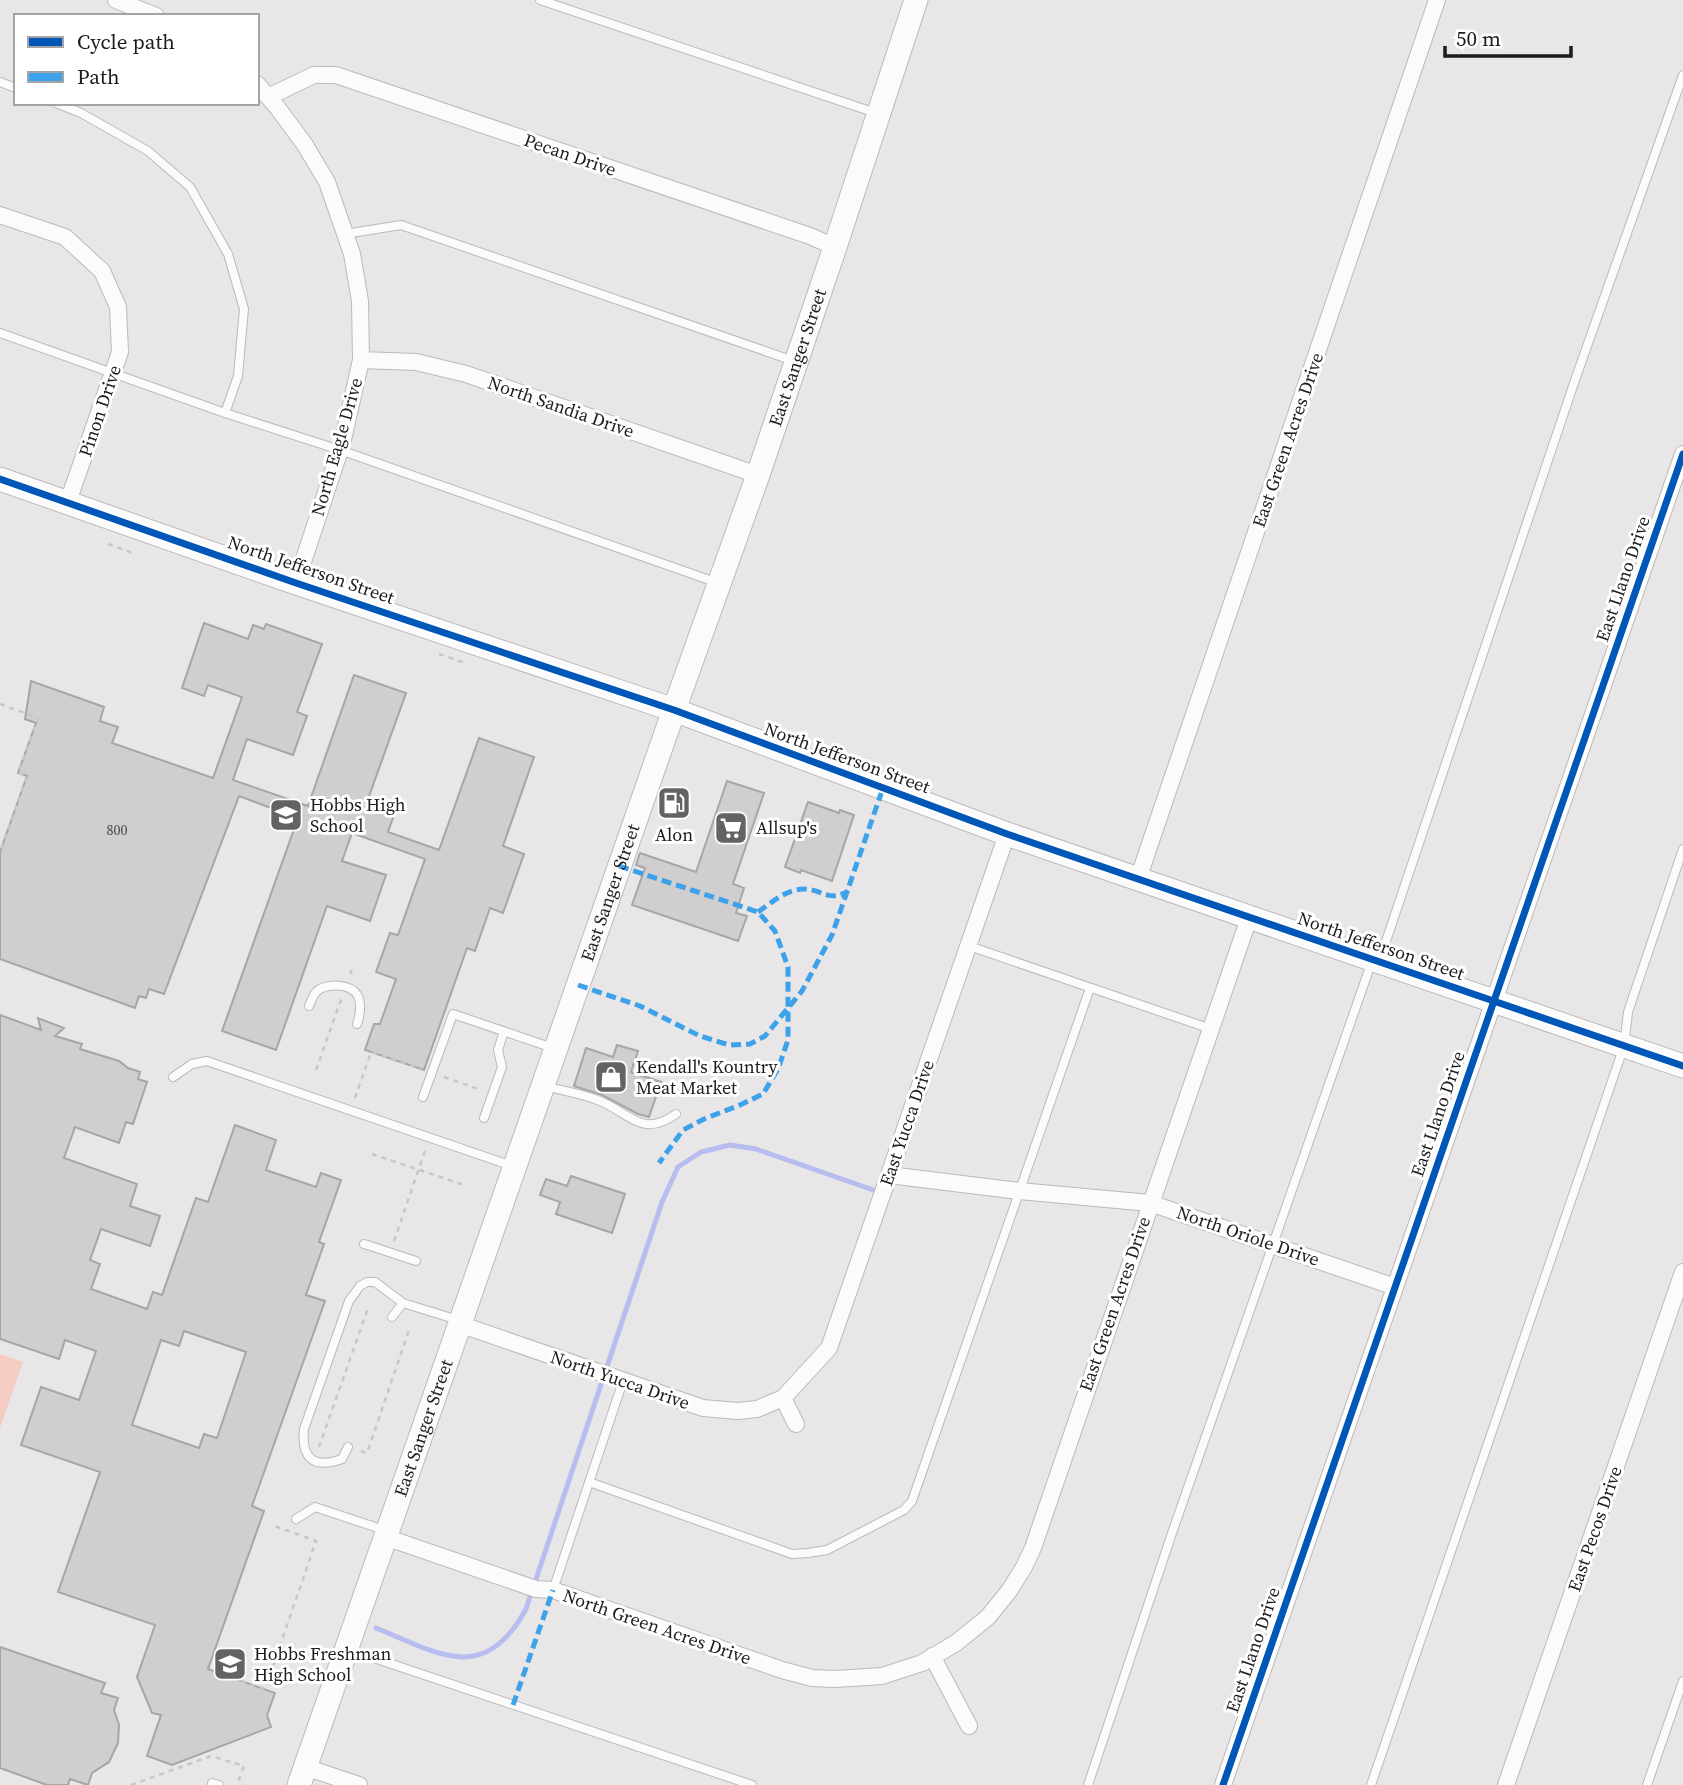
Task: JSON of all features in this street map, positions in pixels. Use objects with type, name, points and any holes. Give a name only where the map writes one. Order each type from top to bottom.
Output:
[{"type":"main road","name":"East Sanger Street","points":[[302,1776],[758,475],[916,0]]},
{"type":"main road","name":"North Jefferson Street","points":[[0,479],[296,583],[674,710],[1007,834],[1683,1066]]},
{"type":"street","points":[[116,0],[151,14]]},
{"type":"street","name":"East Green Acres Drive","points":[[1138,879],[1437,0]]},
{"type":"street","name":"Pecan Drive","points":[[268,97],[314,75],[336,75],[810,236],[835,247]]},
{"type":"street","name":"North Eagle Drive","points":[[259,86],[305,145],[327,182],[352,254],[360,301],[361,360],[340,450],[296,583]]},
{"type":"street","name":"Pinon Drive","points":[[0,215],[65,237],[102,271],[118,307],[120,352],[68,502]]},
{"type":"street","name":"North Sandia Drive","points":[[361,360],[416,362],[466,374],[758,475]]},
{"type":"street","name":"East Llano Drive","points":[[1223,1785],[1683,454]]},
{"type":"street","name":"East Yucca Drive","points":[[783,1398],[829,1348],[1007,834]]},
{"type":"street","name":"East Green Acres Drive","points":[[932,1656],[956,1643],[988,1617],[1009,1591],[1033,1548],[1249,918]]},
{"type":"street","name":"North Oriole Drive","points":[[889,1175],[1150,1203],[1395,1287]]},
{"type":"street","name":"East Pecos Drive","points":[[1506,1785],[1683,1272]]},
{"type":"street","name":"North Yucca Drive","points":[[460,1322],[703,1408],[738,1411],[757,1409],[783,1398]]},
{"type":"street","points":[[783,1398],[796,1424]]},
{"type":"street","name":"North Green Acres Drive","points":[[386,1534],[529,1587],[553,1590],[812,1678],[882,1676],[922,1663],[932,1656]]},
{"type":"street","points":[[932,1656],[969,1726]]},
{"type":"street","points":[[302,1776],[359,1785]]},
{"type":"lane","points":[[540,0],[879,114]]},
{"type":"lane","points":[[1088,1785],[1171,1536],[1376,961],[1574,383],[1683,75]]},
{"type":"lane","points":[[61,105],[81,113],[148,151],[190,187],[228,254],[244,309],[238,376],[225,413]]},
{"type":"lane","points":[[345,234],[401,226],[797,362]]},
{"type":"lane","points":[[0,333],[719,584]]},
{"type":"lane","points":[[1371,1785],[1624,1046],[1628,1013],[1683,849]]},
{"type":"lane","points":[[968,946],[1211,1029]]},
{"type":"lane","points":[[309,1006],[319,989],[337,985],[354,991],[359,998],[360,1013],[357,1024]]},
{"type":"lane","points":[[589,1482],[792,1554],[827,1550],[904,1510],[912,1501],[1090,988]]},
{"type":"lane","points":[[423,1097],[453,1014],[555,1049]]},
{"type":"lane","points":[[484,1118],[502,1067],[498,1050],[504,1031]]},
{"type":"lane","points":[[173,1077],[192,1064],[206,1061],[514,1167]]},
{"type":"lane","points":[[543,1086],[600,1101],[629,1119],[652,1125],[664,1122],[676,1114]]},
{"type":"lane","points":[[364,1244],[416,1261]]},
{"type":"lane","points":[[351,1448],[342,1459],[327,1464],[307,1456],[303,1443],[304,1429],[349,1301],[360,1286],[375,1282],[403,1303],[460,1322]]},
{"type":"lane","points":[[392,1317],[403,1303]]},
{"type":"lane","points":[[553,1590],[589,1482],[609,1376]]},
{"type":"lane","points":[[296,1519],[315,1507],[386,1534]]},
{"type":"lane","points":[[346,1648],[752,1785]]},
{"type":"lane","points":[[1647,1785],[1683,1681]]},
{"type":"path","points":[[108,544],[133,553]]},
{"type":"path","points":[[439,654],[468,664]]},
{"type":"path","points":[[0,705],[38,718],[18,773],[27,776],[0,852]]},
{"type":"path","points":[[316,1070],[353,967]]},
{"type":"path","points":[[353,1104],[371,1052],[484,1091]]},
{"type":"path","points":[[390,1252],[429,1137]]},
{"type":"path","points":[[372,1154],[467,1186]]},
{"type":"path","points":[[314,1461],[368,1308]]},
{"type":"path","points":[[351,1448],[367,1453],[410,1330]]},
{"type":"path","points":[[222,1674],[265,1689],[316,1541],[272,1525]]},
{"type":"path","points":[[131,1785],[211,1756],[244,1766],[239,1779],[243,1785]]},
{"type":"shaded area","points":[[0,1354],[23,1362],[0,1428]]},
{"type":"building","points":[[204,623],[248,639],[253,625],[264,629],[266,624],[322,644],[297,712],[307,716],[293,755],[247,739],[233,780],[308,806],[354,675],[406,693],[367,802],[395,812],[388,832],[439,850],[479,738],[534,757],[503,846],[524,854],[503,913],[490,908],[475,951],[467,948],[424,1070],[365,1050],[374,1024],[380,1024],[396,979],[376,972],[390,933],[398,935],[425,859],[352,833],[342,861],[386,875],[370,921],[327,906],[276,1050],[222,1031],[298,818],[239,796],[164,994],[149,989],[146,998],[139,996],[135,1008],[0,959],[0,852],[27,776],[18,773],[36,723],[25,719],[31,681],[104,707],[100,721],[118,727],[112,743],[213,778],[242,697],[208,685],[204,696],[182,688]]},
{"type":"building","points":[[727,781],[764,793],[733,884],[744,888],[736,913],[747,916],[738,941],[632,905],[645,868],[636,865],[640,853],[696,872]]},
{"type":"building","points":[[808,802],[839,813],[840,810],[854,815],[832,881],[785,867]]},
{"type":"building","name":"Hobbs Freshman High School","points":[[0,1015],[41,1030],[38,1018],[64,1028],[55,1036],[82,1044],[80,1049],[119,1061],[140,1072],[138,1079],[147,1082],[133,1124],[126,1122],[119,1143],[75,1127],[64,1158],[137,1184],[130,1206],[160,1216],[150,1246],[101,1229],[90,1260],[100,1264],[91,1289],[147,1309],[153,1292],[162,1295],[196,1198],[208,1202],[235,1125],[276,1140],[266,1170],[316,1187],[321,1173],[341,1180],[319,1242],[324,1244],[306,1295],[325,1301],[252,1506],[264,1511],[208,1669],[275,1693],[267,1715],[271,1727],[172,1765],[147,1756],[161,1715],[152,1713],[137,1677],[155,1625],[58,1592],[100,1472],[21,1445],[41,1387],[79,1400],[96,1351],[65,1340],[59,1359],[0,1339]],"holes":[[[184,1331],[246,1352],[217,1438],[204,1434],[199,1448],[132,1425],[161,1340],[179,1346]]]},
{"type":"building","name":"Kendall's Kountry Meat Market","points":[[617,1045],[638,1051],[631,1072],[661,1082],[649,1117],[602,1095],[574,1086],[586,1048],[613,1057]]},
{"type":"building","points":[[571,1176],[625,1194],[612,1233],[556,1214],[560,1202],[540,1195],[546,1179],[567,1186]]},
{"type":"building","points":[[0,1647],[105,1683],[101,1693],[118,1698],[114,1710],[119,1725],[118,1743],[109,1762],[92,1773],[88,1785],[70,1779],[68,1785],[47,1785],[0,1768]]},
{"type":"waterway","points":[[376,1628],[440,1653],[458,1657],[476,1655],[494,1648],[510,1633],[526,1609],[662,1202],[678,1167],[701,1152],[730,1145],[756,1149],[879,1192]]},
{"type":"marked path","points":[[578,985],[640,1006],[700,1036],[729,1045],[750,1044],[765,1036],[802,991],[832,935],[883,788]]},
{"type":"marked path","points":[[619,866],[758,912],[775,931],[788,967],[788,1040],[778,1069],[763,1094],[683,1130],[659,1163]]},
{"type":"marked path","points":[[758,912],[791,891],[804,889],[831,896],[848,891]]},
{"type":"marked path","points":[[513,1705],[553,1590]]},
{"type":"cycle path","points":[[1223,1785],[1683,454]]},
{"type":"cycle path","points":[[0,479],[296,583],[674,710],[1007,834],[1683,1066]]},
{"type":"place","name":"Alon","points":[[674,803]]},
{"type":"place","name":"Hobbs High School","points":[[286,815]]},
{"type":"place","name":"Allsup's","points":[[731,828]]},
{"type":"place","name":"Kendall's Kountry Meat Market","points":[[611,1077]]},
{"type":"place","name":"Hobbs Freshman High School","points":[[230,1664]]}]
